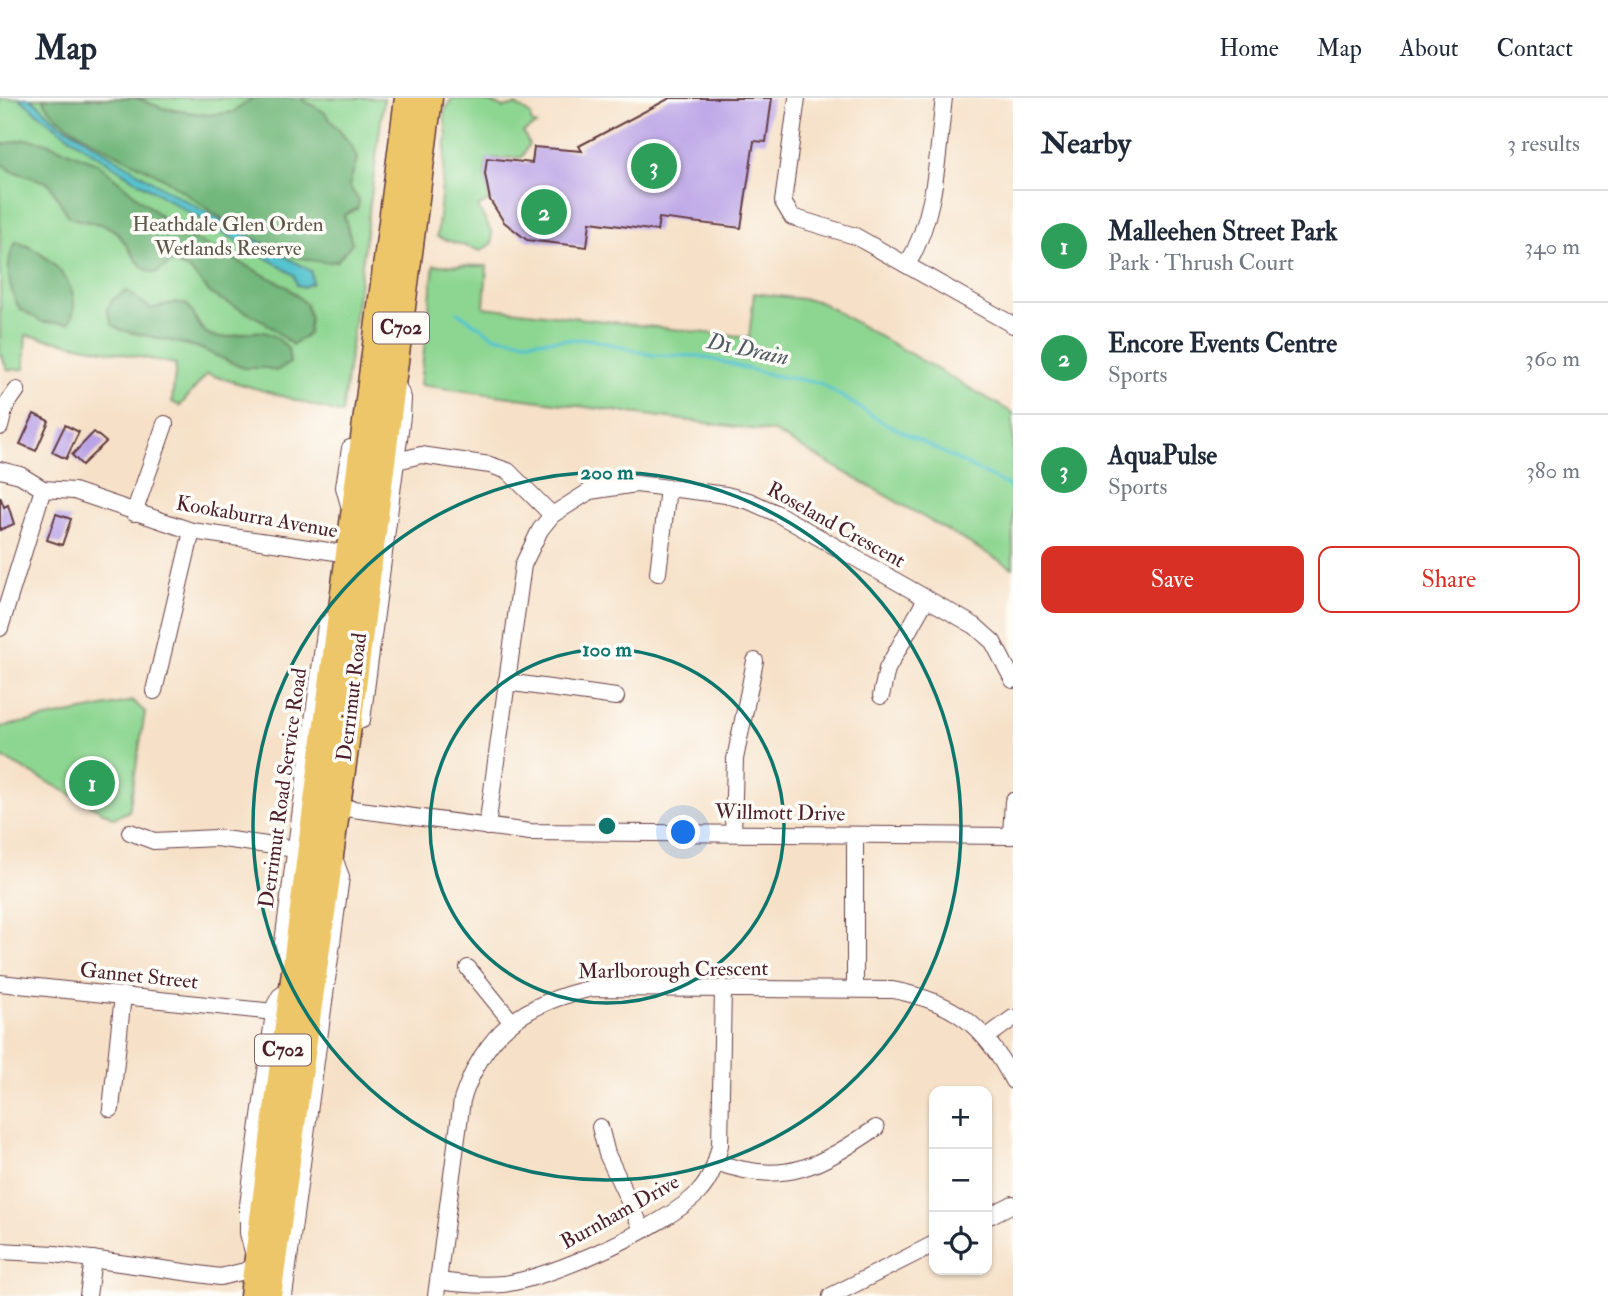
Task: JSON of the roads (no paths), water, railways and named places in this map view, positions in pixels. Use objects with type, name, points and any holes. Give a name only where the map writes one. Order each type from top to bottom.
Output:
[{"type":"highway","name":"Derrimut Road","points":[[298,989],[330,860],[326,806],[341,611],[360,556],[353,521],[407,98]]},
{"type":"highway","name":"Derrimut Road","points":[[269,1296],[306,874],[346,749],[360,556],[394,377],[430,98]]},
{"type":"highway","points":[[306,874],[318,861],[330,860]]},
{"type":"highway","points":[[280,1015],[294,1025],[303,1021],[298,989]]},
{"type":"highway","name":"C702","points":[[252,1296],[280,1015]]},
{"type":"street","points":[[797,98],[783,202],[786,211],[801,222],[855,236],[1013,325]]},
{"type":"street","points":[[907,265],[921,241],[929,215],[944,98]]},
{"type":"street","points":[[346,749],[358,744],[359,739],[397,461],[403,406],[394,377]]},
{"type":"street","points":[[0,427],[5,407],[18,390]]},
{"type":"street","points":[[134,513],[165,425]]},
{"type":"street","points":[[397,461],[421,454],[508,471],[552,515]]},
{"type":"street","name":"Kookaburra Avenue","points":[[0,470],[20,475],[44,489],[74,491],[192,531],[360,556]]},
{"type":"street","name":"Roseland Crescent","points":[[488,827],[523,565],[540,530],[552,515],[590,491],[614,485],[668,488],[749,501],[975,626],[993,642],[1013,680]]},
{"type":"street","points":[[658,573],[668,488]]},
{"type":"street","points":[[0,628],[44,489]]},
{"type":"street","points":[[154,691],[192,531]]},
{"type":"street","points":[[881,696],[887,669],[926,599]]},
{"type":"street","name":"Derrimut Road Service Road","points":[[298,989],[283,942],[326,625],[341,611]]},
{"type":"street","points":[[733,833],[735,759],[755,661]]},
{"type":"street","points":[[506,682],[616,697]]},
{"type":"street","points":[[1012,836],[1013,801]]},
{"type":"street","name":"Willmott Drive","points":[[326,806],[530,832],[1012,836]]},
{"type":"street","points":[[130,832],[154,841],[216,838],[296,849]]},
{"type":"street","points":[[855,835],[855,989]]},
{"type":"street","points":[[284,1296],[341,877],[336,863],[330,860]]},
{"type":"street","points":[[468,968],[511,1021]]},
{"type":"street","name":"Gannet Street","points":[[0,983],[280,1015]]},
{"type":"street","name":"Marlborough Crescent","points":[[438,1288],[462,1100],[479,1059],[511,1021],[550,999],[593,988],[893,990],[920,995],[964,1016],[987,1037],[1013,1081]]},
{"type":"street","name":"Burnham Drive","points":[[438,1288],[527,1280],[572,1264],[677,1210],[699,1192],[716,1162],[722,1119],[723,988]]},
{"type":"street","points":[[111,1109],[123,995]]},
{"type":"street","points":[[987,1037],[1013,1018]]},
{"type":"street","points":[[600,1127],[607,1154],[642,1229]]},
{"type":"street","points":[[716,1162],[744,1172],[786,1174],[809,1168],[839,1153],[877,1128]]},
{"type":"street","points":[[992,1214],[1013,1204]]},
{"type":"street","points":[[831,1296],[929,1247]]},
{"type":"street","points":[[0,1251],[93,1259],[220,1277],[238,1287],[243,1296]]},
{"type":"street","points":[[88,1296],[93,1259]]},
{"type":"street","points":[[220,1277],[245,1271],[256,1263]]},
{"type":"water","points":[[19,98],[31,98],[58,122],[163,188],[311,271],[312,283],[303,287],[297,285],[294,275],[118,169]]},
{"type":"waterway","name":"D1 Drain","points":[[457,312],[494,336],[525,341],[590,339],[652,355],[700,356],[771,375],[820,383],[881,421],[1013,488]]},
{"type":"place","name":"AquaPulse","points":[[654,166]]},
{"type":"place","name":"Encore Events Centre","points":[[544,212]]},
{"type":"place","name":"Malleehen Street Park","points":[[92,783]]},
{"type":"park label","name":"Heathdale Glen Orden Wetlands Reserve","points":[[228,236]]}]
